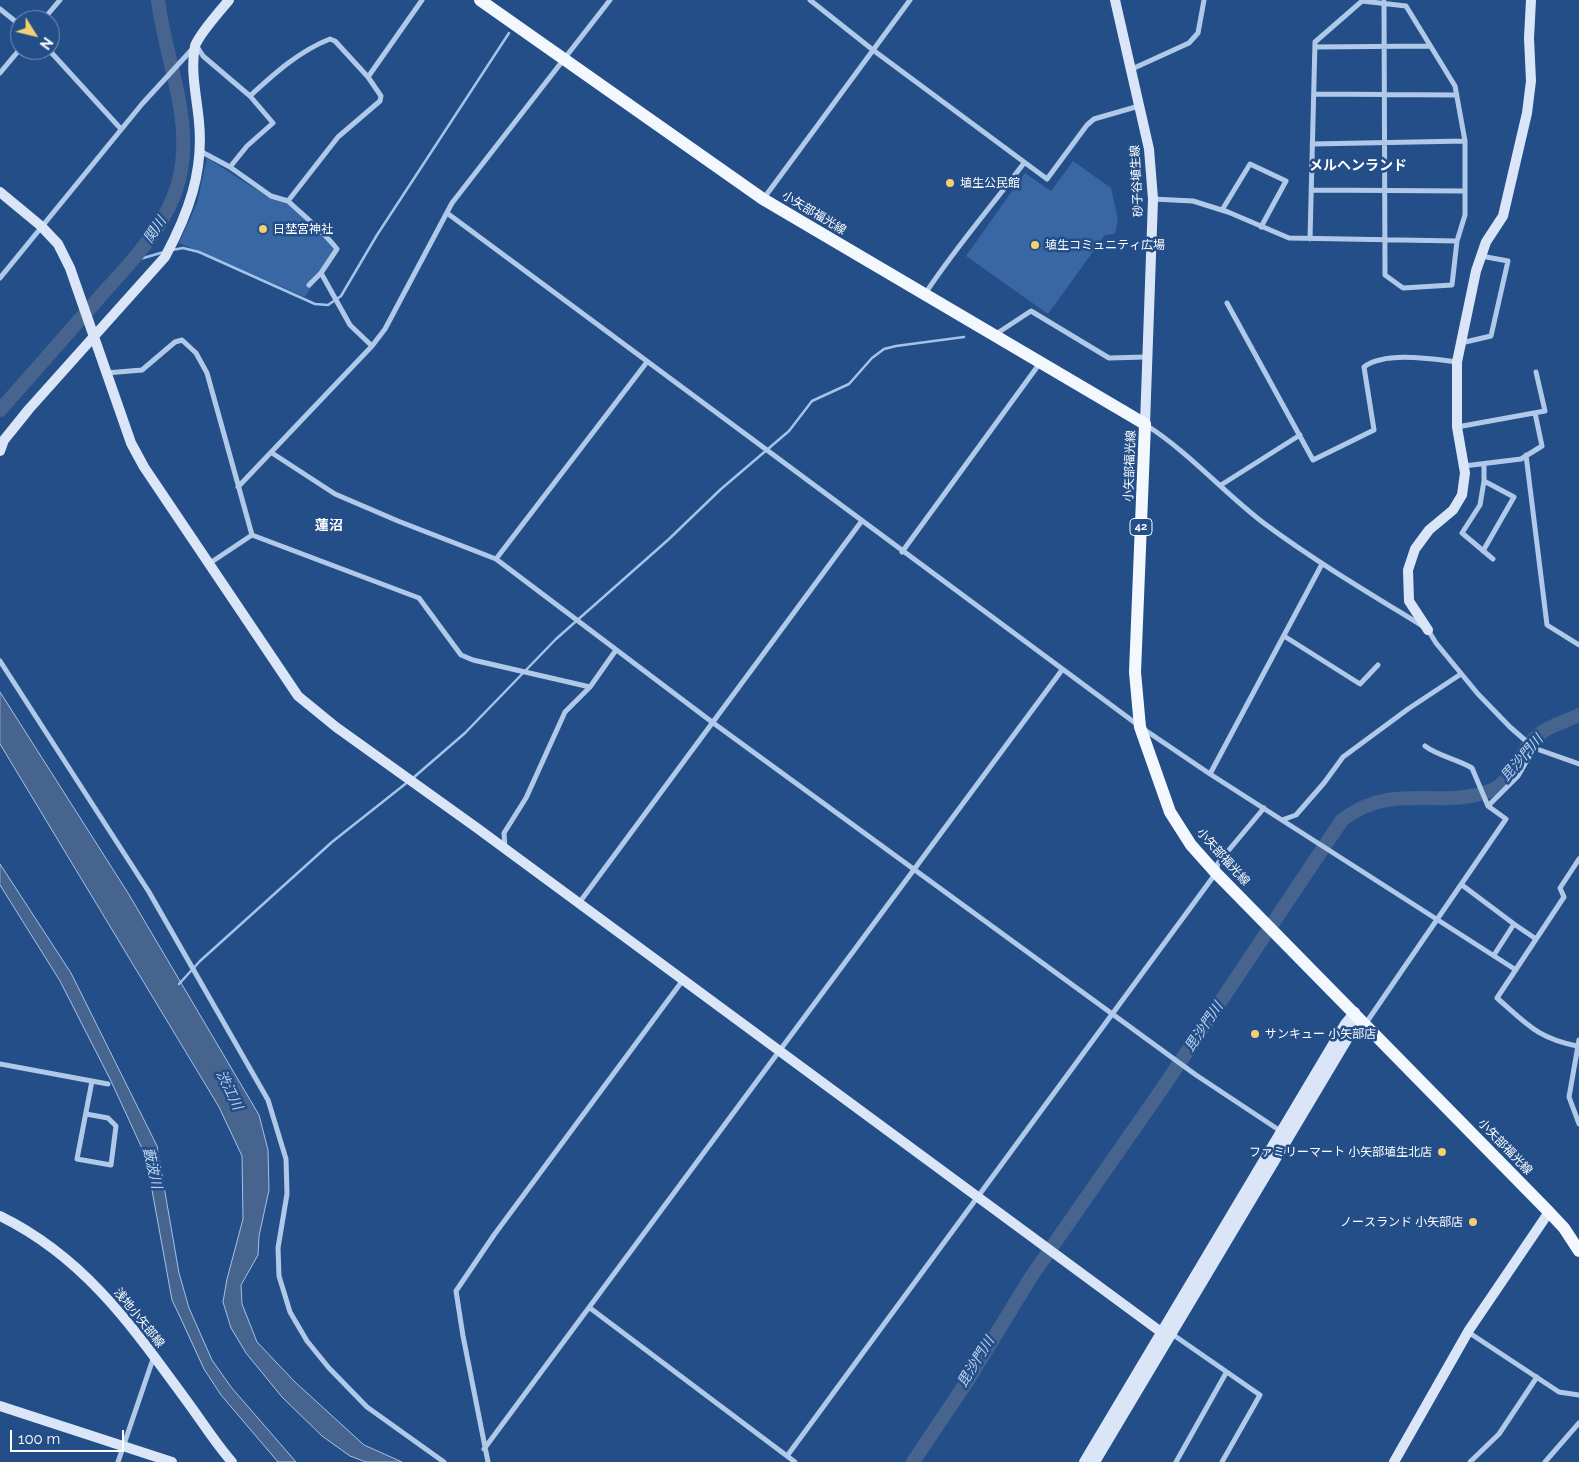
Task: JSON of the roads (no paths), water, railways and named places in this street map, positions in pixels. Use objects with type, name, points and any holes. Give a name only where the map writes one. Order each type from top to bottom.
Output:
[{"type":"main road","name":"小矢部福光線","points":[[480,0],[763,199],[1145,424],[1135,672],[1140,727],[1170,812],[1191,845],[1216,872],[1366,1023],[1549,1212],[1564,1228],[1579,1251]]},
{"type":"street","points":[[52,10],[60,0]]},
{"type":"street","points":[[0,278],[121,129],[179,61],[196,45],[229,0]]},
{"type":"street","points":[[368,77],[422,0]]},
{"type":"street","points":[[238,487],[372,346],[385,329],[452,203],[610,0]]},
{"type":"street","points":[[810,0],[873,50],[1047,179],[1086,125],[1094,119],[1139,106]]},
{"type":"street","points":[[763,199],[910,0]]},
{"type":"street","name":"砂子谷埴生線","points":[[1115,0],[1149,149],[1152,199],[1145,424]]},
{"type":"street","points":[[1132,69],[1190,43],[1198,33],[1204,0]]},
{"type":"street","points":[[1531,0],[1529,38],[1532,81],[1527,113],[1503,216],[1486,242],[1481,256],[1457,362],[1457,427],[1464,466],[1462,495],[1453,510],[1429,530],[1415,549],[1408,570],[1409,601],[1436,643],[1510,727],[1534,748],[1579,764]]},
{"type":"street","points":[[1310,239],[1315,42],[1362,1],[1384,2],[1406,6],[1455,86],[1465,141],[1465,215],[1457,242],[1452,285],[1402,288],[1384,275],[1384,2]]},
{"type":"street","points":[[0,9],[10,17]]},
{"type":"street","points":[[250,96],[276,71],[330,39],[335,41],[368,77],[381,96],[380,101],[338,137],[288,201]]},
{"type":"street","points":[[196,45],[203,56],[250,96],[273,123],[247,146],[230,167]]},
{"type":"street","points":[[0,450],[4,440],[165,257],[185,218],[198,174],[200,151],[194,73],[196,45]]},
{"type":"street","points":[[1315,47],[1430,46]]},
{"type":"street","points":[[0,73],[11,60]]},
{"type":"street","points":[[58,60],[121,129]]},
{"type":"street","points":[[1314,94],[1456,95]]},
{"type":"street","points":[[1312,144],[1465,141]]},
{"type":"street","points":[[200,151],[230,167],[271,196],[288,201],[308,221],[323,232],[337,249],[321,273],[309,285]]},
{"type":"street","points":[[924,294],[952,253],[971,233],[1024,162]]},
{"type":"street","points":[[1222,210],[1250,164],[1286,181],[1261,227]]},
{"type":"street","points":[[1311,190],[1465,191]]},
{"type":"street","points":[[0,192],[41,226],[58,244],[70,268],[106,373],[136,451],[298,696],[336,727],[505,849],[1037,1241],[1166,1333],[1260,1395],[1222,1462]]},
{"type":"street","points":[[1152,199],[1193,201],[1222,210],[1289,238],[1457,242]]},
{"type":"street","points":[[447,213],[1140,727],[1210,774],[1440,919],[1516,970]]},
{"type":"street","points":[[1461,343],[1490,336],[1508,261],[1481,256]]},
{"type":"street","points":[[321,273],[350,325],[372,346]]},
{"type":"street","points":[[1227,303],[1313,460],[1374,430],[1364,367],[1370,362],[1413,357],[1457,362]]},
{"type":"street","points":[[993,335],[1031,311],[1109,358],[1146,357]]},
{"type":"street","points":[[106,373],[142,370],[175,342],[182,340],[196,353],[207,373],[252,535]]},
{"type":"street","points":[[496,558],[647,362]]},
{"type":"street","points":[[902,552],[1040,363]]},
{"type":"street","points":[[1457,427],[1545,411],[1536,372]]},
{"type":"street","points":[[1464,466],[1521,459],[1542,446],[1535,413]]},
{"type":"street","points":[[1145,424],[1174,443],[1264,524],[1322,564],[1428,630]]},
{"type":"street","points":[[1221,485],[1300,435]]},
{"type":"street","points":[[272,453],[335,494],[398,521],[496,558],[712,722],[1196,1074],[1282,1132]]},
{"type":"street","points":[[1526,455],[1548,625],[1579,645]]},
{"type":"street","points":[[1484,464],[1484,481],[1480,505],[1462,533],[1493,559]]},
{"type":"street","points":[[1483,551],[1514,497],[1484,481]]},
{"type":"street","points":[[579,904],[862,522]]},
{"type":"street","points":[[210,563],[252,535]]},
{"type":"street","points":[[252,535],[419,598],[461,655],[472,660],[590,687]]},
{"type":"street","points":[[1210,774],[1322,564]]},
{"type":"street","points":[[1284,636],[1360,684],[1378,665]]},
{"type":"street","points":[[505,849],[504,833],[526,798],[565,712],[590,687],[616,650]]},
{"type":"street","points":[[0,661],[149,892],[268,1100],[280,1132],[286,1159],[287,1194],[278,1248],[279,1276],[290,1312],[307,1341],[323,1362],[367,1407],[444,1462]]},
{"type":"street","points":[[484,1449],[1062,670]]},
{"type":"street","points":[[1282,820],[1296,814],[1324,783],[1343,757],[1408,709],[1462,674]]},
{"type":"street","points":[[1366,1023],[1440,919],[1506,819],[1488,806],[1472,768],[1446,755],[1432,752],[1425,746]]},
{"type":"street","points":[[1488,806],[1518,776],[1534,748]]},
{"type":"street","points":[[787,1456],[1216,872],[1218,863],[1264,808]]},
{"type":"street","points":[[1578,1046],[1554,1041],[1537,1034],[1497,998],[1564,897],[1560,888],[1579,859]]},
{"type":"street","points":[[1462,886],[1536,939]]},
{"type":"street","points":[[1494,955],[1514,924]]},
{"type":"street","points":[[488,1462],[462,1336],[456,1291],[494,1235],[683,980]]},
{"type":"street","points":[[1095,1462],[1166,1333],[1344,1024],[1355,1012]]},
{"type":"street","points":[[1084,1462],[1354,1028],[1355,1012]]},
{"type":"street","points":[[1579,1040],[1576,1069],[1569,1097],[1579,1124]]},
{"type":"street","points":[[0,1064],[108,1084]]},
{"type":"street","points":[[86,1114],[108,1118],[116,1126],[111,1165],[77,1159],[92,1081]]},
{"type":"street","points":[[1394,1462],[1468,1332],[1549,1212]]},
{"type":"street","name":"浅地小矢部線","points":[[0,1216],[30,1231],[52,1246],[84,1275],[124,1317],[232,1462]]},
{"type":"street","points":[[590,1308],[795,1462]]},
{"type":"street","points":[[1468,1332],[1559,1392],[1579,1395]]},
{"type":"street","points":[[118,1462],[154,1356]]},
{"type":"street","points":[[1176,1462],[1226,1373]]},
{"type":"street","points":[[1470,1462],[1499,1434],[1537,1377]]},
{"type":"street","points":[[0,1406],[172,1462]]},
{"type":"street","points":[[1545,1462],[1579,1423]]},
{"type":"water","name":"渋江川","points":[[0,692],[128,893],[259,1115],[268,1150],[269,1190],[259,1236],[258,1255],[241,1285],[242,1304],[257,1342],[295,1382],[364,1445],[402,1462],[366,1462],[350,1456],[322,1436],[282,1397],[246,1353],[231,1328],[223,1302],[243,1219],[242,1156],[219,1107],[0,744]]},
{"type":"water","name":"藪波川","points":[[0,864],[71,973],[157,1146],[179,1273],[189,1308],[212,1360],[231,1387],[296,1462],[278,1462],[221,1395],[204,1369],[172,1300],[146,1157],[111,1081],[60,981],[0,885]]},
{"type":"waterway","name":"関川","points":[[0,410],[136,256],[163,219],[173,198],[180,177],[183,134],[178,95],[158,0]]},
{"type":"waterway","points":[[172,250],[183,248],[199,252],[315,304],[328,305],[341,296],[377,235],[509,33]]},
{"type":"waterway","points":[[133,261],[164,252]]},
{"type":"waterway","points":[[413,778],[465,733],[556,639],[669,539],[721,489],[789,431],[812,401],[849,384],[872,358],[884,349],[964,337]]},
{"type":"waterway","name":"毘沙門川","points":[[913,1462],[968,1380],[1031,1277],[1164,1086],[1342,820],[1362,808],[1380,801],[1399,798],[1454,798],[1473,796],[1492,790],[1500,785],[1512,772],[1526,749],[1538,735],[1552,726],[1579,715]]},
{"type":"waterway","points":[[179,984],[200,961],[332,842],[409,781]]},
{"type":"place","name":"埴生公民館","points":[[950,183]]},
{"type":"place","name":"日埜宮神社","points":[[263,229]]},
{"type":"place","name":"埴生コミュニティ広場","points":[[1035,245]]},
{"type":"place","name":"サンキュー 小矢部店","points":[[1255,1034]]},
{"type":"place","name":"ファミリーマート 小矢部埴生北店","points":[[1442,1152]]},
{"type":"place","name":"ノースランド 小矢部店","points":[[1473,1222]]},
{"type":"district","name":"メルヘンランド","points":[[1358,166]]},
{"type":"district","name":"蓮沼","points":[[329,526]]}]
